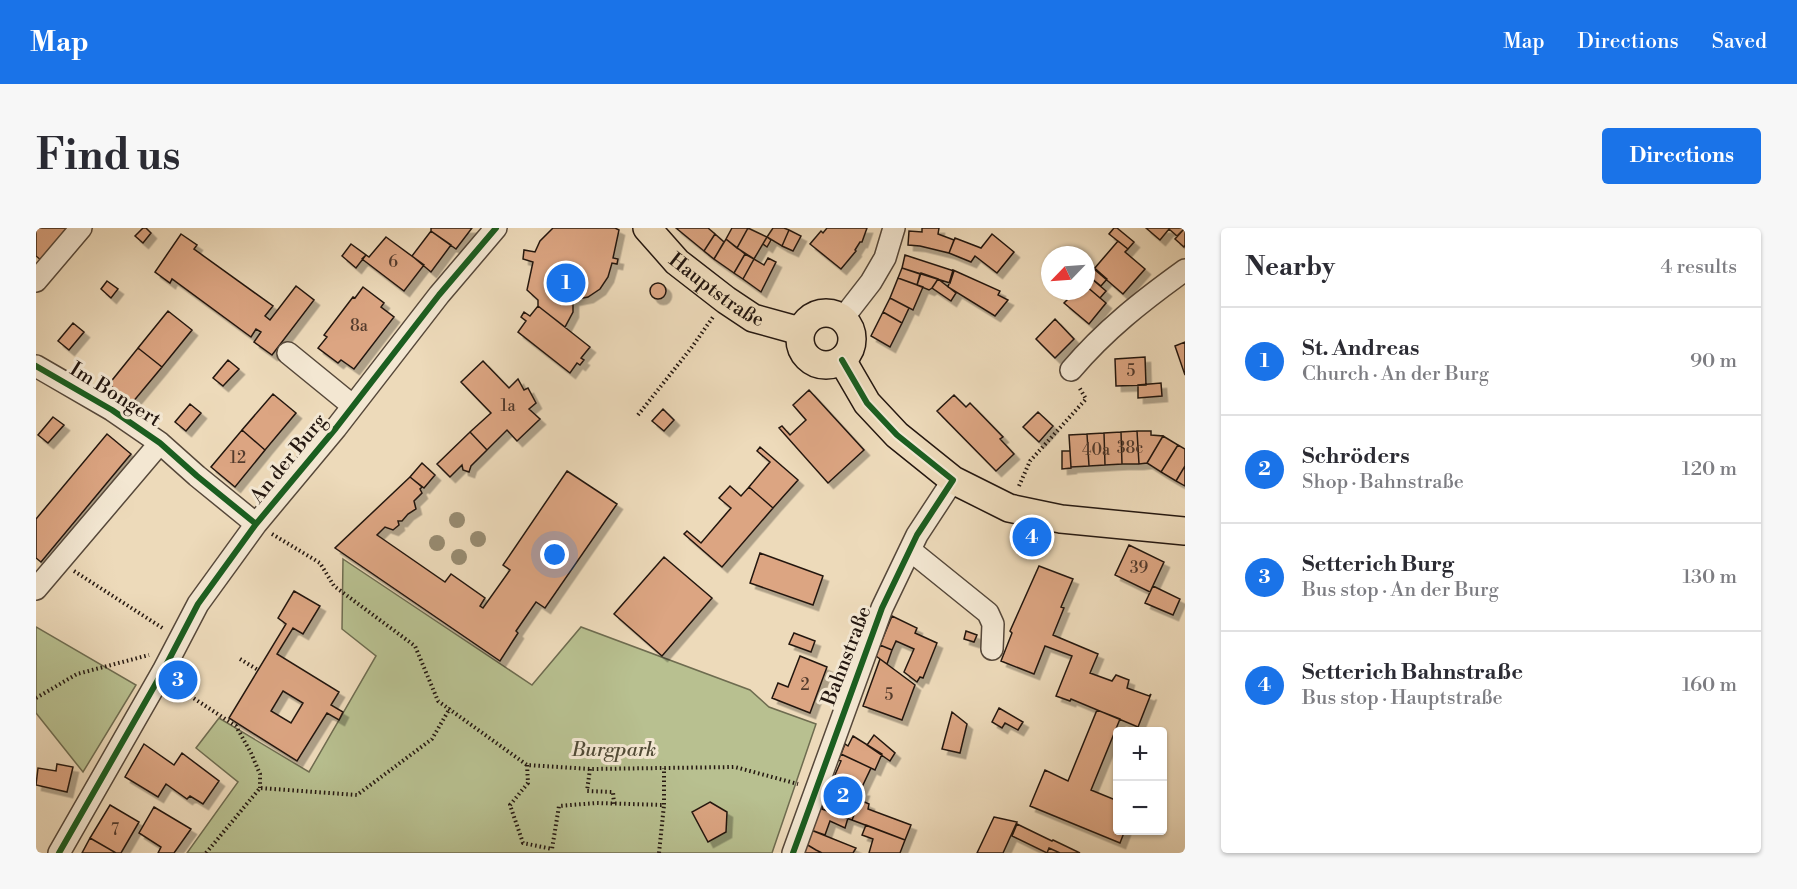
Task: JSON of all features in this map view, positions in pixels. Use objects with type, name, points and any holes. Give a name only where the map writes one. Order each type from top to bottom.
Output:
[{"type":"main road","name":"Hauptstraße","points":[[647,228],[677,262],[726,300],[753,318],[800,331]]},
{"type":"main road","points":[[828,312],[843,318],[850,327],[852,345],[842,360],[827,366],[811,361],[801,348],[800,331],[804,323],[819,313],[828,312]]},
{"type":"main road","points":[[842,360],[867,403],[897,435],[953,480],[1009,508],[1061,519],[1185,531]]},
{"type":"street","points":[[36,280],[81,228]]},
{"type":"street","name":"An der Burg","points":[[59,853],[163,671],[198,604],[256,524],[496,228]]},
{"type":"street","points":[[843,318],[871,282],[885,258],[894,228]]},
{"type":"street","points":[[1071,370],[1096,341],[1150,295],[1185,270]]},
{"type":"street","points":[[288,353],[353,406]]},
{"type":"street","name":"Im Bongert","points":[[36,366],[112,410],[160,442],[197,476],[256,524]]},
{"type":"street","points":[[36,589],[160,442]]},
{"type":"street","name":"Bahnstraße","points":[[793,853],[882,608],[917,535],[953,480]]},
{"type":"street","points":[[910,550],[988,613],[993,624],[992,649]]},
{"type":"path","points":[[639,415],[719,308]]},
{"type":"path","points":[[1009,508],[1030,461],[1086,399],[1071,370]]},
{"type":"path","points":[[256,524],[320,563],[334,586],[415,646],[438,701],[528,765],[590,769],[735,767],[816,788]]},
{"type":"path","points":[[60,562],[179,639]]},
{"type":"path","points":[[36,698],[78,674],[147,655],[163,671],[236,726],[260,774],[260,788],[207,853]]},
{"type":"path","points":[[240,659],[258,670]]},
{"type":"path","points":[[260,788],[357,795],[432,739],[450,708]]},
{"type":"path","points":[[528,765],[528,783],[510,805],[524,843],[552,851],[560,806],[664,805]]},
{"type":"path","points":[[658,853],[664,805],[664,768]]},
{"type":"path","points":[[590,769],[587,791],[613,792],[614,804]]},
{"type":"green space","name":"Burgpark","points":[[343,559],[532,685],[581,627],[750,690],[769,707],[816,724],[772,853],[187,853],[238,782],[196,748],[219,718],[309,772],[376,656],[342,629]]},
{"type":"green space","points":[[36,627],[136,685],[83,772],[36,713]]},
{"type":"building","points":[[36,228],[70,228],[41,260],[36,256]]},
{"type":"building","points":[[143,228],[151,233],[143,243],[135,236]]},
{"type":"building","points":[[431,228],[472,228],[456,249],[431,231]]},
{"type":"building","points":[[553,228],[615,228],[619,230],[613,258],[618,259],[617,264],[612,263],[608,277],[600,289],[588,297],[573,300],[573,312],[565,327],[538,306],[538,300],[527,290],[533,262],[523,259],[524,250],[535,252],[540,241]]},
{"type":"building","points":[[676,228],[708,228],[715,234],[704,251]]},
{"type":"building","points":[[732,228],[748,228],[737,248],[726,239]]},
{"type":"building","points":[[748,228],[767,237],[754,259],[737,248]]},
{"type":"building","points":[[773,228],[789,230],[782,246],[767,237]]},
{"type":"building","points":[[827,228],[867,228],[862,242],[841,269],[810,244],[821,231],[823,233]]},
{"type":"building","points":[[922,228],[939,228],[938,234],[954,240],[949,253],[908,245],[909,231],[922,232]]},
{"type":"building","points":[[1114,228],[1134,242],[1128,249],[1109,234]]},
{"type":"building","points":[[1146,228],[1185,228],[1177,236],[1169,229],[1160,240]]},
{"type":"building","points":[[1185,228],[1185,245],[1184,247],[1175,239]]},
{"type":"building","points":[[789,230],[801,236],[793,251],[782,246]]},
{"type":"building","points":[[431,231],[451,245],[431,272],[412,256]]},
{"type":"building","points":[[181,234],[197,245],[194,249],[273,306],[265,316],[270,320],[296,286],[314,300],[272,355],[254,342],[261,332],[256,329],[251,337],[172,279],[170,283],[155,272]]},
{"type":"building","points":[[715,234],[724,242],[714,259],[704,251]]},
{"type":"building","points":[[992,234],[1014,252],[997,273],[975,256],[971,262],[949,253],[955,238],[981,248]]},
{"type":"building","points":[[386,237],[424,265],[404,291],[362,259],[366,255],[369,257]]},
{"type":"building","points":[[767,237],[771,240],[767,247],[763,244]]},
{"type":"building","points":[[726,239],[745,254],[734,273],[714,259]]},
{"type":"building","points":[[1118,241],[1128,249],[1125,252],[1145,269],[1123,294],[1095,268]]},
{"type":"building","points":[[351,244],[366,255],[356,268],[342,256]]},
{"type":"building","points":[[745,254],[754,259],[743,279],[734,273]]},
{"type":"building","points":[[905,255],[954,271],[950,283],[902,268]]},
{"type":"building","points":[[768,258],[776,262],[761,292],[743,279],[754,259],[764,265]]},
{"type":"building","points":[[902,268],[920,274],[917,285],[898,278]]},
{"type":"building","points":[[1095,268],[1107,279],[1101,286],[1095,281]]},
{"type":"building","points":[[953,270],[1000,291],[998,295],[1008,300],[995,316],[948,287]]},
{"type":"building","points":[[921,273],[938,279],[929,290],[917,285]]},
{"type":"building","points":[[898,278],[923,287],[913,310],[890,298]]},
{"type":"building","points":[[938,279],[956,293],[951,301],[932,288]]},
{"type":"building","points":[[107,281],[118,289],[111,298],[101,289]]},
{"type":"building","points":[[1095,282],[1106,291],[1100,298],[1095,294]]},
{"type":"building","points":[[655,283],[661,283],[666,291],[664,297],[655,299],[650,294],[650,288]]},
{"type":"building","points":[[363,287],[384,303],[381,307],[394,317],[354,369],[341,360],[338,363],[318,348],[327,337],[324,335]]},
{"type":"building","points":[[1095,294],[1106,303],[1089,324],[1064,303],[1067,300],[1095,300]]},
{"type":"building","points":[[890,298],[909,308],[902,323],[883,312]]},
{"type":"building","points":[[538,306],[590,347],[581,358],[584,360],[580,365],[577,363],[570,373],[518,332],[526,321],[521,317],[524,312],[530,316]]},
{"type":"building","points":[[168,311],[192,330],[162,367],[138,348]]},
{"type":"building","points":[[883,312],[902,323],[890,347],[871,336]]},
{"type":"building","points":[[1055,319],[1074,339],[1055,358],[1036,339]]},
{"type":"building","points":[[73,323],[84,332],[69,350],[58,341]]},
{"type":"building","points":[[1185,342],[1185,375],[1175,346]]},
{"type":"building","points":[[138,348],[162,367],[132,403],[109,384]]},
{"type":"building","points":[[1145,357],[1146,385],[1116,386],[1115,359]]},
{"type":"building","points":[[228,360],[239,369],[223,386],[213,378]]},
{"type":"building","points":[[483,361],[509,388],[518,379],[524,390],[528,388],[536,403],[529,409],[540,419],[517,441],[507,430],[487,450],[470,432],[491,413],[461,382]]},
{"type":"building","points":[[1161,383],[1162,396],[1138,398],[1138,385]]},
{"type":"building","points":[[809,390],[864,450],[828,483],[779,428],[782,426],[790,435],[806,420],[793,405]]},
{"type":"building","points":[[273,394],[296,413],[265,450],[242,430]]},
{"type":"building","points":[[954,395],[966,407],[970,403],[1003,437],[1000,439],[1014,454],[996,471],[937,411]]},
{"type":"building","points":[[190,404],[201,413],[186,431],[175,422]]},
{"type":"building","points":[[663,409],[674,420],[664,431],[652,421]]},
{"type":"building","points":[[1038,412],[1053,426],[1039,442],[1023,427]]},
{"type":"building","points":[[53,417],[64,425],[48,443],[38,435]]},
{"type":"building","points":[[242,430],[265,450],[235,487],[211,467]]},
{"type":"building","points":[[1137,431],[1139,464],[1122,464],[1121,432]]},
{"type":"building","points":[[1137,431],[1151,431],[1151,435],[1163,436],[1147,463],[1139,464]]},
{"type":"building","points":[[470,432],[487,450],[471,466],[469,472],[463,470],[462,465],[450,477],[437,464]]},
{"type":"building","points":[[1121,432],[1122,464],[1105,465],[1104,433]]},
{"type":"building","points":[[1104,433],[1105,465],[1089,466],[1087,434]]},
{"type":"building","points":[[107,434],[131,454],[41,562],[36,558],[36,519]]},
{"type":"building","points":[[1087,434],[1089,466],[1071,467],[1069,435]]},
{"type":"building","points":[[1163,436],[1178,445],[1161,472],[1147,463]]},
{"type":"building","points":[[1178,445],[1185,449],[1185,466],[1176,481],[1161,472]]},
{"type":"building","points":[[760,447],[798,480],[773,508],[749,487],[770,462],[757,451]]},
{"type":"building","points":[[1062,451],[1070,451],[1071,468],[1062,469]]},
{"type":"building","points":[[422,463],[435,475],[424,488],[410,477]]},
{"type":"building","points":[[1185,466],[1185,486],[1176,481]]},
{"type":"building","points":[[567,471],[617,504],[545,608],[536,602],[516,631],[518,633],[500,661],[335,548],[410,477],[422,487],[420,489],[422,493],[414,501],[416,509],[402,521],[398,521],[399,525],[393,530],[385,527],[377,535],[445,582],[451,574],[485,598],[480,606],[483,608],[510,570],[503,565]]},
{"type":"building","points":[[730,486],[741,496],[749,487],[773,508],[722,567],[684,534],[687,531],[701,543],[731,508],[719,498]]},
{"type":"building","points":[[1129,545],[1164,562],[1150,592],[1115,575]]},
{"type":"building","points":[[760,553],[823,576],[813,605],[750,583]]},
{"type":"building","points":[[664,557],[712,598],[662,656],[614,614]]},
{"type":"building","points":[[1039,566],[1073,579],[1061,607],[1064,608],[1053,635],[1098,654],[1090,673],[1112,681],[1116,675],[1129,680],[1127,688],[1149,696],[1151,694],[1138,727],[1071,699],[1070,701],[1056,696],[1072,656],[1045,646],[1034,674],[1001,661],[1012,633],[1010,631]]},
{"type":"building","points":[[1153,586],[1180,599],[1173,615],[1145,603]]},
{"type":"building","points":[[294,591],[320,606],[303,634],[293,628],[277,654],[339,692],[331,705],[343,712],[339,720],[327,713],[297,761],[229,718],[286,624],[278,618]],"holes":[[[283,691],[303,703],[291,723],[271,711]]]},
{"type":"building","points":[[892,616],[917,628],[915,633],[937,643],[923,678],[920,677],[917,682],[904,672],[914,649],[896,641],[892,650],[880,645]]},
{"type":"building","points":[[966,631],[977,635],[974,642],[964,639]]},
{"type":"building","points":[[794,633],[815,641],[811,652],[789,644]]},
{"type":"building","points":[[880,645],[892,650],[887,664],[876,656]]},
{"type":"building","points":[[800,656],[827,667],[810,713],[772,698],[778,683],[788,687]]},
{"type":"building","points":[[880,659],[915,685],[902,720],[863,706]]},
{"type":"building","points":[[999,708],[1023,722],[1018,730],[1005,723],[1002,728],[992,722]]},
{"type":"building","points":[[1097,710],[1120,719],[1117,727],[1113,727],[1113,736],[1091,790],[1113,799],[1113,835],[1123,835],[1120,843],[1030,806],[1045,770],[1068,781]]},
{"type":"building","points":[[952,712],[967,724],[960,753],[942,749]]},
{"type":"building","points":[[874,735],[895,753],[890,761],[867,745]]},
{"type":"building","points":[[853,736],[882,754],[875,770],[841,754],[845,744],[848,746]]},
{"type":"building","points":[[144,744],[174,765],[182,753],[219,781],[203,804],[190,796],[187,799],[166,784],[158,797],[125,777]]},
{"type":"building","points":[[841,754],[871,768],[861,789],[834,777],[841,761],[838,760]]},
{"type":"building","points":[[57,764],[73,767],[67,792],[36,785],[38,768],[56,771]]},
{"type":"building","points":[[834,777],[864,791],[852,820],[822,809]]},
{"type":"building","points":[[860,800],[869,804],[868,809],[911,825],[905,840],[852,820]]},
{"type":"building","points":[[710,802],[727,812],[726,832],[708,842],[692,812]]},
{"type":"building","points":[[110,805],[139,822],[121,853],[116,853],[90,838]]},
{"type":"building","points":[[154,807],[191,829],[174,853],[158,853],[161,847],[139,833]]},
{"type":"building","points":[[820,808],[848,818],[845,828],[830,821],[825,835],[811,830]]},
{"type":"building","points":[[994,817],[1017,822],[1003,853],[977,853]]},
{"type":"building","points":[[1017,824],[1080,853],[1060,853],[1049,848],[1047,853],[1012,836]]},
{"type":"building","points":[[866,825],[905,840],[900,853],[869,853],[873,839],[862,835]]},
{"type":"building","points":[[811,830],[856,848],[853,853],[822,853],[806,844]]},
{"type":"building","points":[[90,838],[116,853],[82,853]]},
{"type":"building","points":[[806,844],[816,850],[822,853],[803,853]]},
{"type":"building","points":[[1049,848],[1060,853],[1047,853]]},
{"type":"cycle path","points":[[59,853],[163,671],[198,604],[256,524],[336,428],[439,295],[496,228]]},
{"type":"cycle path","points":[[793,853],[882,608],[917,535],[953,480],[897,435],[867,403],[842,360]]},
{"type":"cycle path","points":[[36,366],[112,410],[160,443],[256,524]]},
{"type":"place","name":"St. Andreas","points":[[566,283]]},
{"type":"place","name":"Setterich Bahnstraße","points":[[1032,537]]},
{"type":"place","name":"Setterich Burg","points":[[178,680]]},
{"type":"place","name":"Schröders","points":[[843,796]]}]
